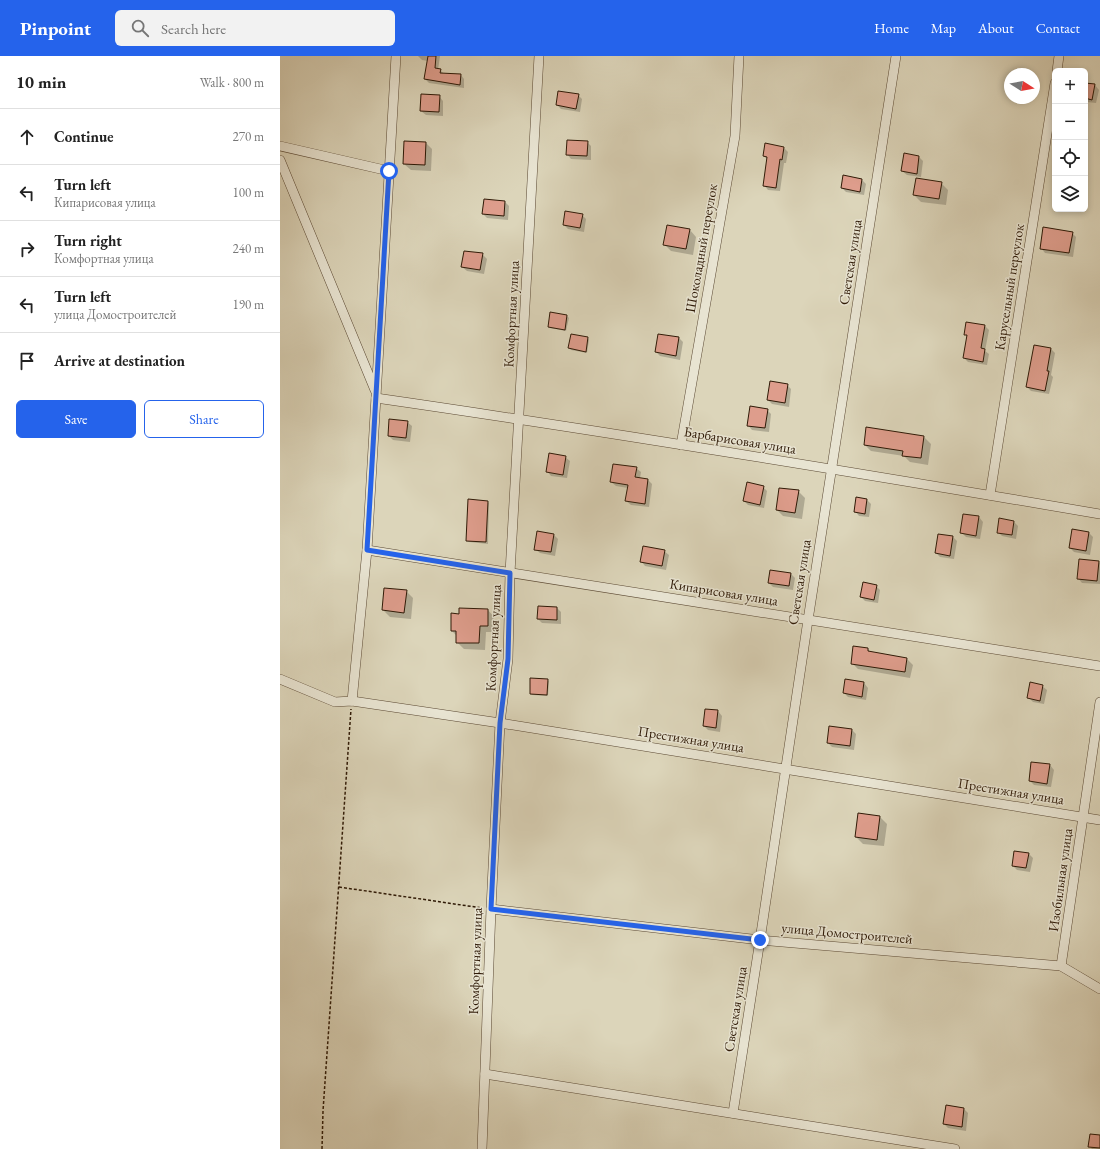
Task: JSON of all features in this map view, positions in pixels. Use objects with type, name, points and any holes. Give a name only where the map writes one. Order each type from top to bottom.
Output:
[{"type":"street","points":[[352,701],[367,550],[396,56]]},
{"type":"street","name":"Комфортная улица","points":[[482,1149],[500,723],[508,659],[510,573],[539,56]]},
{"type":"street","name":"Шоколадный переулок","points":[[681,445],[735,136],[739,56]]},
{"type":"street","name":"Светская улица","points":[[733,1113],[896,56]]},
{"type":"street","points":[[1057,68],[1059,56]]},
{"type":"street","name":"Карусельный переулок","points":[[990,495],[1052,103]]},
{"type":"street","points":[[280,146],[389,171]]},
{"type":"street","points":[[280,160],[376,395]]},
{"type":"street","name":"Барбарисовая улица","points":[[376,395],[1100,514]]},
{"type":"street","name":"Кипарисовая улица","points":[[367,550],[1100,666]]},
{"type":"street","name":"Престижная улица","points":[[280,679],[335,702],[352,701],[500,723],[1100,820]]},
{"type":"street","name":"Изобильная улица","points":[[1061,966],[1100,702]]},
{"type":"street","name":"улица Домостроителей","points":[[491,909],[760,940],[1061,966],[1100,989]]},
{"type":"street","points":[[485,1074],[955,1149]]},
{"type":"path","points":[[322,1149],[323,1111],[352,701]]},
{"type":"path","points":[[339,887],[491,909]]},
{"type":"building","points":[[428,56],[436,56],[435,68],[441,69],[440,73],[461,74],[460,85],[424,79]]},
{"type":"building","points":[[1088,83],[1095,84],[1092,100],[1088,99]]},
{"type":"building","points":[[558,91],[579,94],[576,109],[556,105]]},
{"type":"building","points":[[421,94],[440,95],[439,112],[420,111]]},
{"type":"building","points":[[567,140],[588,141],[587,156],[566,155]]},
{"type":"building","points":[[404,141],[426,142],[425,165],[403,164]]},
{"type":"building","points":[[765,143],[784,147],[782,160],[780,159],[776,188],[763,186],[767,157],[763,156]]},
{"type":"building","points":[[904,153],[919,156],[917,174],[901,171]]},
{"type":"building","points":[[843,175],[862,179],[860,192],[841,188]]},
{"type":"building","points":[[916,178],[942,182],[939,199],[913,195]]},
{"type":"building","points":[[484,199],[505,201],[504,216],[482,214]]},
{"type":"building","points":[[565,211],[583,214],[580,228],[563,225]]},
{"type":"building","points":[[667,225],[690,229],[686,249],[663,245]]},
{"type":"building","points":[[1043,227],[1073,232],[1069,253],[1040,249]]},
{"type":"building","points":[[464,251],[483,253],[480,270],[461,267]]},
{"type":"building","points":[[550,312],[567,315],[565,330],[548,327]]},
{"type":"building","points":[[966,322],[985,325],[981,348],[985,349],[983,362],[963,358],[967,335],[964,335]]},
{"type":"building","points":[[571,334],[588,337],[586,352],[568,348]]},
{"type":"building","points":[[658,334],[679,337],[676,356],[655,352]]},
{"type":"building","points":[[1034,345],[1051,348],[1045,391],[1026,387]]},
{"type":"building","points":[[770,381],[788,384],[785,403],[767,400]]},
{"type":"building","points":[[750,406],[768,409],[765,428],[747,426]]},
{"type":"building","points":[[389,419],[408,421],[406,438],[388,436]]},
{"type":"building","points":[[866,427],[924,436],[921,458],[902,456],[903,451],[864,445]]},
{"type":"building","points":[[549,453],[566,456],[563,475],[546,472]]},
{"type":"building","points":[[613,464],[637,467],[635,477],[648,479],[645,504],[625,501],[628,485],[610,482]]},
{"type":"building","points":[[747,482],[764,486],[760,505],[743,501]]},
{"type":"building","points":[[779,488],[799,490],[795,513],[776,510]]},
{"type":"building","points":[[856,497],[867,499],[865,514],[854,512]]},
{"type":"building","points":[[468,499],[488,501],[486,542],[466,541]]},
{"type":"building","points":[[963,514],[979,516],[976,536],[960,533]]},
{"type":"building","points":[[999,518],[1014,521],[1012,535],[997,533]]},
{"type":"building","points":[[1072,529],[1089,532],[1086,551],[1069,548]]},
{"type":"building","points":[[537,531],[554,534],[551,552],[534,550]]},
{"type":"building","points":[[938,534],[953,536],[950,556],[935,553]]},
{"type":"building","points":[[643,546],[665,550],[662,566],[640,562]]},
{"type":"building","points":[[1079,559],[1099,561],[1097,581],[1077,579]]},
{"type":"building","points":[[770,570],[791,573],[789,586],[768,583]]},
{"type":"building","points":[[863,582],[877,585],[874,600],[860,597]]},
{"type":"building","points":[[384,588],[407,590],[404,613],[382,610]]},
{"type":"building","points":[[538,606],[557,607],[557,620],[537,619]]},
{"type":"building","points":[[459,608],[488,609],[488,626],[480,626],[479,643],[456,643],[456,631],[451,631],[451,613],[459,614]]},
{"type":"building","points":[[853,646],[868,648],[868,651],[907,658],[905,672],[851,664]]},
{"type":"building","points":[[530,678],[548,679],[547,695],[530,694]]},
{"type":"building","points":[[845,679],[864,682],[862,697],[843,693]]},
{"type":"building","points":[[1030,682],[1043,685],[1040,701],[1027,698]]},
{"type":"building","points":[[705,709],[718,710],[716,728],[703,726]]},
{"type":"building","points":[[829,726],[852,729],[850,746],[827,743]]},
{"type":"building","points":[[1031,762],[1050,764],[1047,784],[1029,781]]},
{"type":"building","points":[[858,813],[880,816],[877,840],[855,837]]},
{"type":"building","points":[[1014,851],[1029,853],[1026,868],[1012,866]]},
{"type":"building","points":[[946,1105],[964,1108],[962,1127],[943,1124]]},
{"type":"building","points":[[1090,1134],[1100,1135],[1100,1148],[1088,1147]]},
{"type":"route","points":[[389,171],[367,550],[510,573],[508,659],[500,723],[491,909],[760,940]]}]
